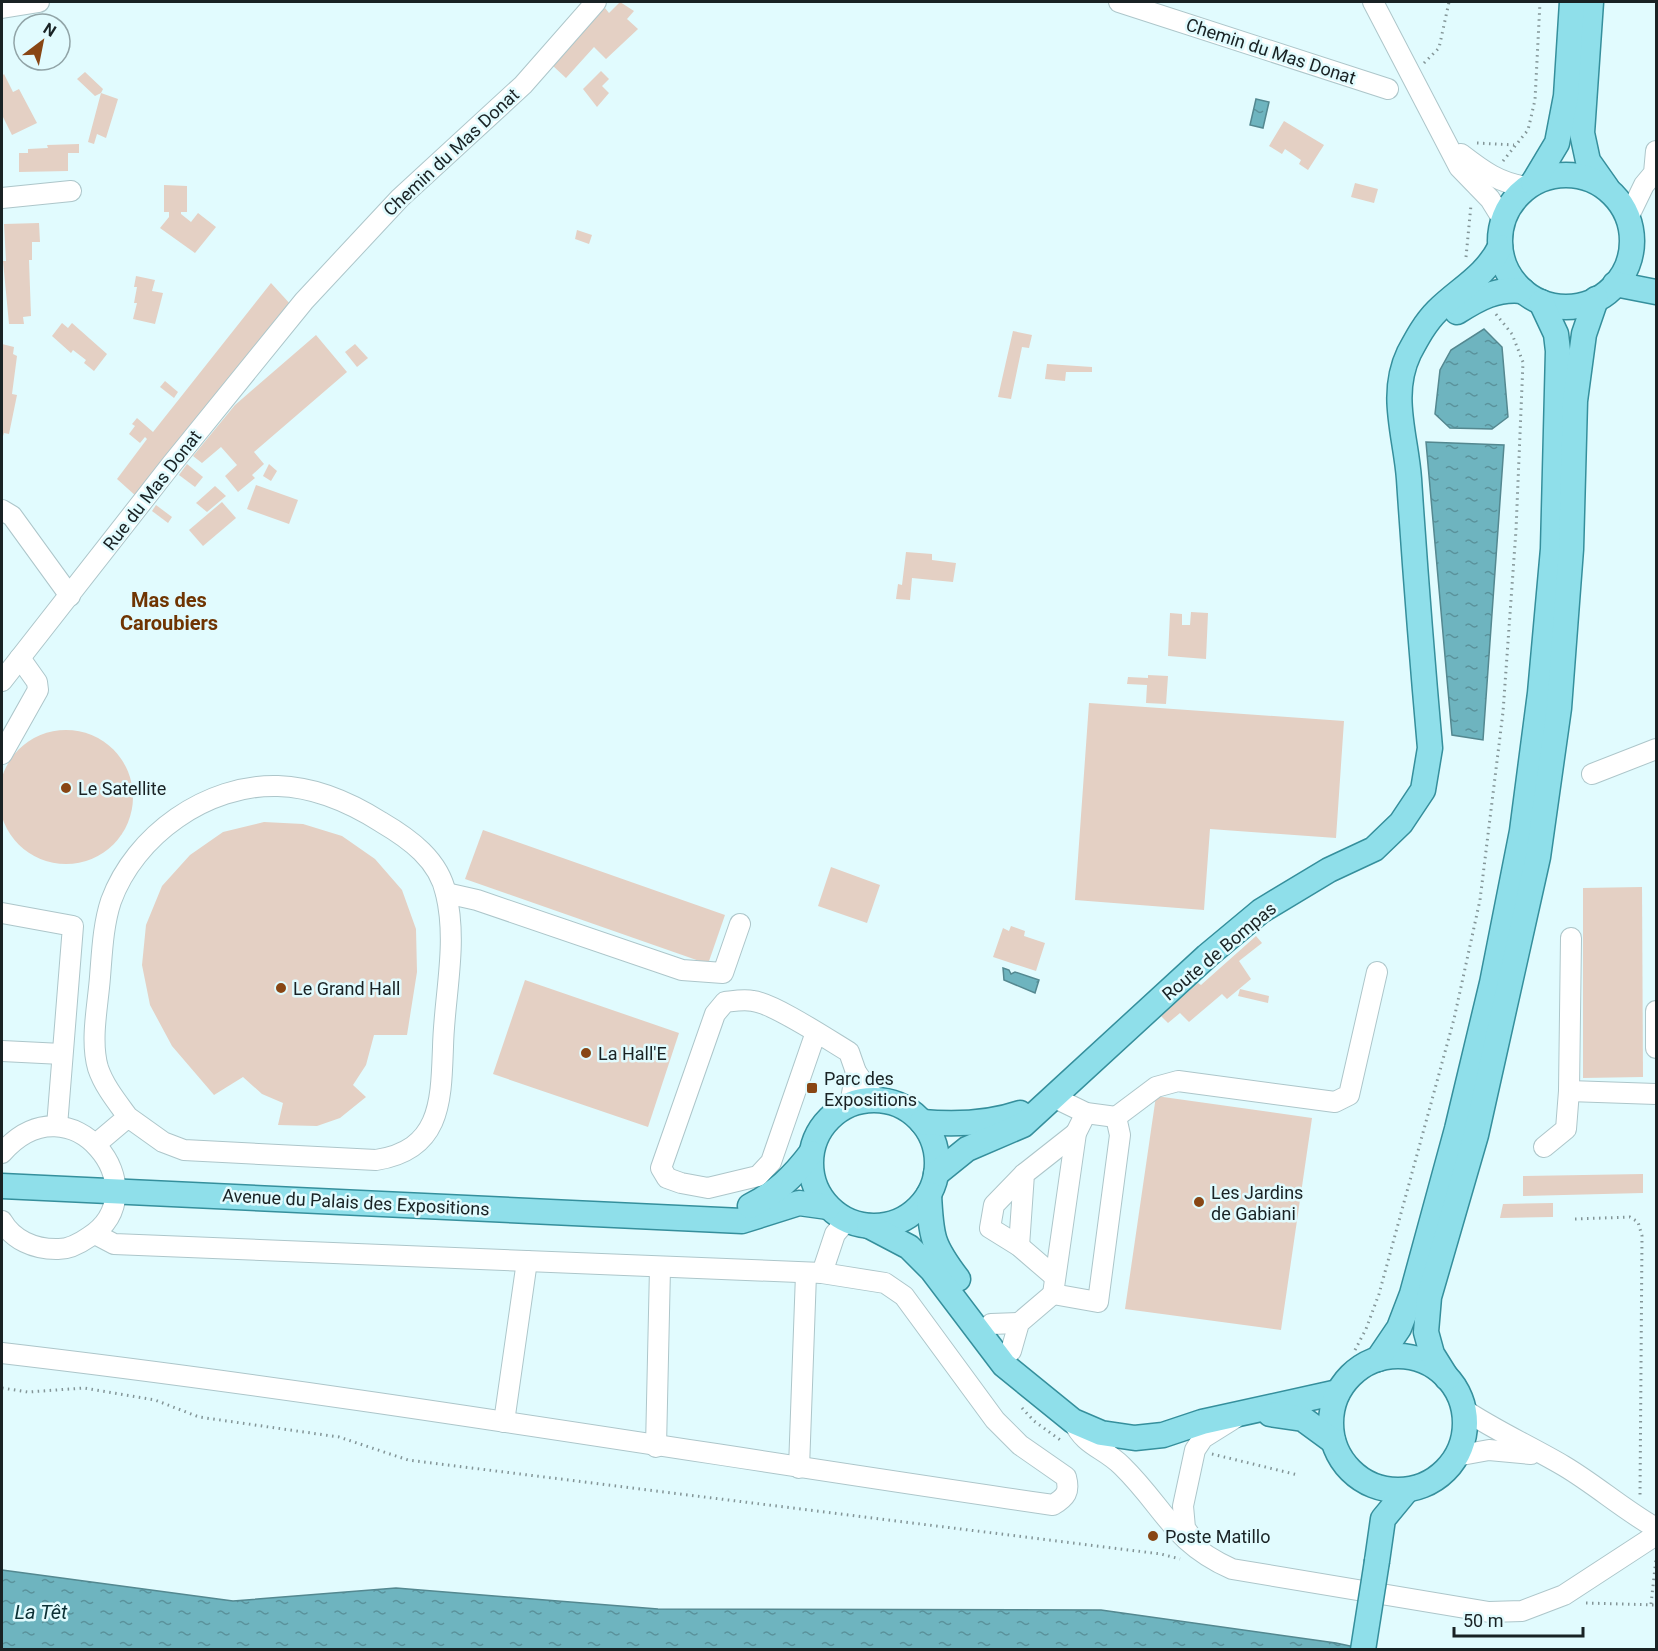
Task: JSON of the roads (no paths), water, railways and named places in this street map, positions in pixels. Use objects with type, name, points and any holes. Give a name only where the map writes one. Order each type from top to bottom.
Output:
[{"type":"main road","points":[[1378,1359],[1399,1328],[1412,1294],[1424,1250],[1492,983],[1522,831],[1540,693],[1553,549],[1558,351],[1556,334],[1532,297],[1504,263],[1500,247],[1503,220],[1512,202],[1530,185],[1557,143],[1566,96],[1572,2]]},
{"type":"main road","points":[[1532,297],[1560,306],[1578,305],[1596,299],[1615,284],[1625,270],[1630,254],[1632,236],[1628,218],[1588,161],[1582,133],[1591,2]]},
{"type":"main road","points":[[1530,185],[1552,176],[1572,175],[1591,180],[1610,192]]},
{"type":"main road","name":"Route de Bompas","points":[[1480,288],[1500,247]]},
{"type":"main road","points":[[1630,254],[1656,281]]},
{"type":"main road","points":[[1615,284],[1656,292]]},
{"type":"main road","name":"Route de Bompas","points":[[932,1184],[967,1149],[1023,1125],[1207,956],[1261,911],[1329,870],[1374,849],[1401,823],[1423,790],[1430,748],[1409,474],[1399,411],[1399,381],[1425,324],[1438,310],[1480,288],[1506,289],[1532,297]]},
{"type":"main road","points":[[1246,1412],[1303,1419],[1333,1441],[1348,1469],[1375,1486],[1407,1490],[1427,1484],[1443,1473],[1456,1456],[1465,1425],[1463,1409],[1457,1392],[1432,1354],[1426,1332],[1429,1297],[1476,1135],[1538,857],[1559,708],[1571,549],[1575,401],[1584,334],[1596,299]]},
{"type":"main road","name":"Route de Bompas","points":[[922,1122],[957,1124],[986,1122],[1019,1114],[1053,1097]]},
{"type":"main road","points":[[1047,1400],[938,1252],[931,1234],[932,1184],[937,1156],[932,1138],[922,1122],[909,1110],[893,1102],[875,1099],[850,1104],[836,1112],[824,1123],[815,1138],[811,1154],[811,1173],[817,1191],[848,1218],[909,1247],[932,1270],[1004,1365],[1047,1400],[1073,1421],[1101,1433],[1135,1438],[1163,1435],[1202,1422],[1338,1392]]},
{"type":"main road","name":"Avenue du Palais des Expositions","points":[[710,1218],[740,1211],[772,1195],[793,1176],[811,1154]]},
{"type":"main road","points":[[848,1218],[886,1225],[903,1219],[918,1209],[932,1184]]},
{"type":"main road","name":"Avenue du Palais des Expositions","points":[[2,1186],[742,1221],[799,1203],[848,1218]]},
{"type":"main road","points":[[1333,1441],[1332,1408],[1338,1392],[1355,1372],[1378,1359],[1397,1357],[1415,1359],[1433,1366],[1447,1378]]},
{"type":"main road","points":[[1361,1479],[1383,1519]]},
{"type":"main road","points":[[1363,1650],[1383,1519],[1407,1490]]},
{"type":"street","points":[[2,8],[39,2]]},
{"type":"street","name":"Chemin du Mas Donat","points":[[304,301],[400,198],[524,85],[596,2]]},
{"type":"street","name":"Chemin du Mas Donat","points":[[1119,2],[1388,89]]},
{"type":"street","points":[[1373,2],[1444,140],[1486,183],[1503,220]]},
{"type":"street","points":[[1628,218],[1644,185],[1654,173],[1656,151]]},
{"type":"street","points":[[1486,183],[1530,185]]},
{"type":"street","points":[[1610,192],[1644,185]]},
{"type":"street","points":[[2,198],[71,190]]},
{"type":"street","name":"Rue du Mas Donat","points":[[2,681],[171,465],[304,301]]},
{"type":"street","points":[[2,510],[12,516],[70,596]]},
{"type":"street","points":[[2,754],[38,690],[37,682],[20,658]]},
{"type":"street","points":[[1592,774],[1656,749]]},
{"type":"street","points":[[278,786],[309,791],[339,800],[404,835],[427,855],[446,893],[451,936],[441,1090],[434,1121],[422,1140],[397,1157],[376,1160],[184,1150],[163,1142],[128,1117],[108,1090],[98,1067],[95,1038],[103,942],[111,903],[125,871],[150,840],[177,818],[206,800],[239,790],[278,786]]},
{"type":"street","points":[[446,893],[477,900],[682,970],[723,974],[741,924]]},
{"type":"street","points":[[2,913],[73,926],[57,1126]]},
{"type":"street","points":[[1544,1147],[1566,1129],[1569,1091],[1571,938]]},
{"type":"street","points":[[1053,1097],[1086,1113],[1116,1117],[1156,1087],[1178,1081],[1335,1102],[1349,1095],[1377,972]]},
{"type":"street","points":[[816,1032],[771,1162],[758,1176],[708,1188],[681,1184],[667,1178],[661,1168],[715,1014],[725,1002],[754,1001],[816,1032],[849,1052],[856,1072],[875,1099]]},
{"type":"street","points":[[1656,1011],[1656,1048]]},
{"type":"street","points":[[2,1051],[62,1054]]},
{"type":"street","points":[[850,1104],[856,1072]]},
{"type":"street","points":[[1569,1091],[1656,1094]]},
{"type":"street","points":[[1011,1351],[1019,1323],[1054,1286],[1076,1133],[1086,1113]]},
{"type":"street","points":[[96,1144],[128,1117]]},
{"type":"street","points":[[1076,1133],[1024,1174],[994,1205],[990,1228],[1018,1246],[1054,1286],[1098,1302],[1120,1135],[1116,1117]]},
{"type":"street","points":[[2,1153],[25,1132],[40,1127],[57,1126],[85,1134],[107,1158],[114,1174],[115,1192],[105,1222],[95,1234],[78,1245],[59,1250],[39,1248],[21,1240],[2,1221]]},
{"type":"street","points":[[1018,1246],[1024,1174]]},
{"type":"street","points":[[799,1468],[814,1273],[835,1234],[848,1218]]},
{"type":"street","points":[[2,1353],[106,1365],[504,1422],[656,1447],[1053,1505],[1065,1498],[1069,1488],[1066,1477],[1020,1446],[995,1420],[904,1296],[885,1283],[814,1273],[114,1244],[95,1234]]},
{"type":"street","points":[[504,1422],[527,1261]]},
{"type":"street","points":[[656,1447],[660,1268]]},
{"type":"street","points":[[991,1324],[1019,1323]]},
{"type":"street","points":[[1463,1409],[1493,1429],[1564,1466],[1656,1528]]},
{"type":"street","points":[[1196,1559],[1185,1528],[1183,1506],[1195,1450],[1203,1438],[1246,1412]]},
{"type":"street","points":[[1073,1421],[1080,1437],[1123,1467],[1196,1559],[1232,1569],[1488,1612],[1522,1611],[1564,1595],[1656,1535]]},
{"type":"street","points":[[1456,1456],[1489,1450],[1541,1455]]},
{"type":"water","points":[[1256,99],[1269,102],[1263,128],[1250,125]]},
{"type":"water","points":[[1484,329],[1502,347],[1508,417],[1492,429],[1450,428],[1435,414],[1440,370],[1451,350]]},
{"type":"water","points":[[1426,442],[1504,445],[1483,740],[1452,735]]},
{"type":"water","points":[[1003,968],[1009,970],[1011,974],[1015,972],[1039,980],[1035,993],[1004,980]]},
{"type":"water","name":"La Têt","points":[[2,1570],[233,1601],[396,1588],[658,1609],[1101,1610],[1336,1643],[1364,1649],[2,1650]]},
{"type":"place","name":"Le Satellite","points":[[66,788]]},
{"type":"place","name":"Le Grand Hall","points":[[281,988]]},
{"type":"place","name":"La Hall'E","points":[[586,1053]]},
{"type":"place","name":"Parc des Expositions","points":[[812,1088]]},
{"type":"place","name":"Les Jardins de Gabiani","points":[[1199,1202]]},
{"type":"place","name":"Poste Matillo","points":[[1153,1536]]},
{"type":"district","name":"Mas des Caroubiers","points":[[169,612]]}]
